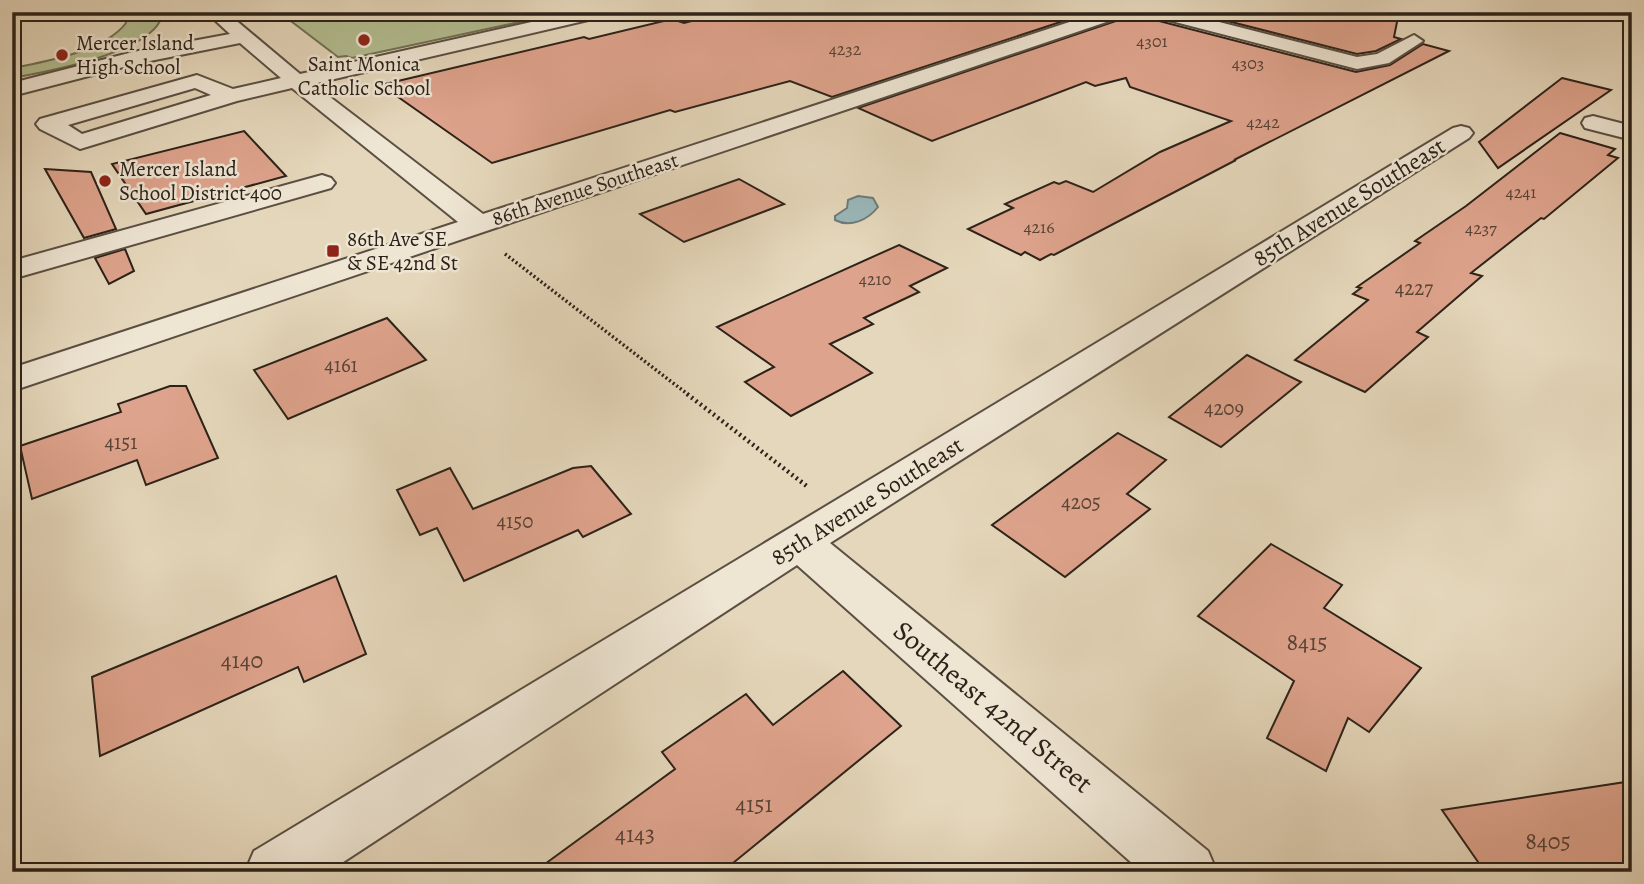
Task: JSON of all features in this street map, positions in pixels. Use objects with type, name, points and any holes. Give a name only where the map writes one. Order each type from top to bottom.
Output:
[{"type":"street","points":[[215,12],[296,81],[478,224]]},
{"type":"street","points":[[231,96],[197,82],[48,124],[80,142],[231,96],[601,12]]},
{"type":"street","name":"86th Avenue Southeast","points":[[12,380],[1118,12]]},
{"type":"street","points":[[1158,12],[1357,63],[1382,59],[1414,41]]},
{"type":"street","points":[[12,90],[133,58],[244,37]]},
{"type":"street","points":[[1592,123],[1632,133]]},
{"type":"street","name":"85th Avenue Southeast","points":[[275,872],[799,542],[1461,133]]},
{"type":"street","points":[[12,270],[322,183]]},
{"type":"street","name":"Southeast 42nd Street","points":[[799,542],[1187,872]]},
{"type":"path","points":[[502,252],[844,515]]},
{"type":"green space","points":[[118,12],[159,12],[162,16],[154,29],[119,50],[72,66],[12,78],[12,68],[74,54],[104,41],[126,23],[125,16]]},
{"type":"green space","name":"Saint Monica Catholic School","points":[[279,12],[566,12],[352,58],[338,57]]},
{"type":"water","points":[[858,196],[873,198],[878,207],[869,216],[853,223],[835,220],[835,216],[847,208],[848,200]]},
{"type":"building","points":[[727,12],[1091,12],[832,97],[790,81],[675,112],[670,110],[492,163],[381,85],[584,37],[589,39],[672,19],[684,23]]},
{"type":"building","points":[[1129,12],[1147,12],[1151,19],[1356,72],[1390,65],[1423,44],[1449,51],[1040,260],[1025,252],[1021,255],[968,229],[1013,208],[1005,204],[1054,182],[1059,184],[1066,181],[1093,192],[1160,152],[1231,121],[1130,87],[1126,78],[1095,86],[1086,82],[932,141],[858,108],[1125,18]]},
{"type":"building","points":[[1192,12],[1399,12],[1394,37],[1401,39],[1376,51],[1357,54]]},
{"type":"building","points":[[1562,78],[1611,90],[1498,168],[1479,142]]},
{"type":"building","name":"Mercer Island School District 400","points":[[244,131],[286,176],[146,214],[112,164]]},
{"type":"building","points":[[1560,133],[1615,149],[1608,155],[1618,158],[1544,219],[1541,218],[1471,273],[1482,276],[1417,332],[1428,337],[1365,392],[1295,360],[1368,300],[1353,294],[1361,288],[1357,287],[1420,243],[1415,241],[1466,206]]},
{"type":"building","points":[[45,169],[91,172],[116,229],[84,238]]},
{"type":"building","points":[[739,179],[784,204],[684,242],[640,214]]},
{"type":"building","points":[[899,245],[947,268],[910,286],[919,292],[864,318],[873,324],[830,344],[872,373],[791,416],[745,382],[774,367],[717,327]]},
{"type":"building","points":[[125,249],[134,271],[109,284],[95,258]]},
{"type":"building","points":[[387,318],[426,360],[288,419],[254,370]]},
{"type":"building","points":[[1247,355],[1301,382],[1221,447],[1169,417]]},
{"type":"building","points":[[170,386],[186,386],[218,458],[146,485],[137,460],[32,499],[20,446],[121,412],[118,404]]},
{"type":"building","points":[[1118,433],[1166,460],[1127,494],[1150,509],[1065,577],[992,525]]},
{"type":"building","points":[[591,466],[631,514],[583,537],[578,530],[464,581],[437,528],[420,535],[397,490],[450,468],[473,509],[573,468]]},
{"type":"building","points":[[1271,544],[1342,585],[1324,608],[1421,668],[1369,732],[1348,718],[1326,771],[1267,738],[1294,681],[1198,616]]},
{"type":"building","points":[[336,576],[366,654],[304,682],[298,667],[100,756],[92,677]]},
{"type":"building","points":[[843,671],[901,726],[722,872],[534,872],[675,769],[662,752],[746,694],[773,725]]},
{"type":"building","points":[[1632,781],[1632,872],[1485,872],[1442,810]]},
{"type":"place","name":"Saint Monica Catholic School","points":[[364,40]]},
{"type":"place","name":"Mercer Island High School","points":[[62,55]]},
{"type":"place","name":"Mercer Island School District 400","points":[[105,181]]},
{"type":"place","name":"86th Ave SE & SE 42nd St","points":[[333,251]]}]
